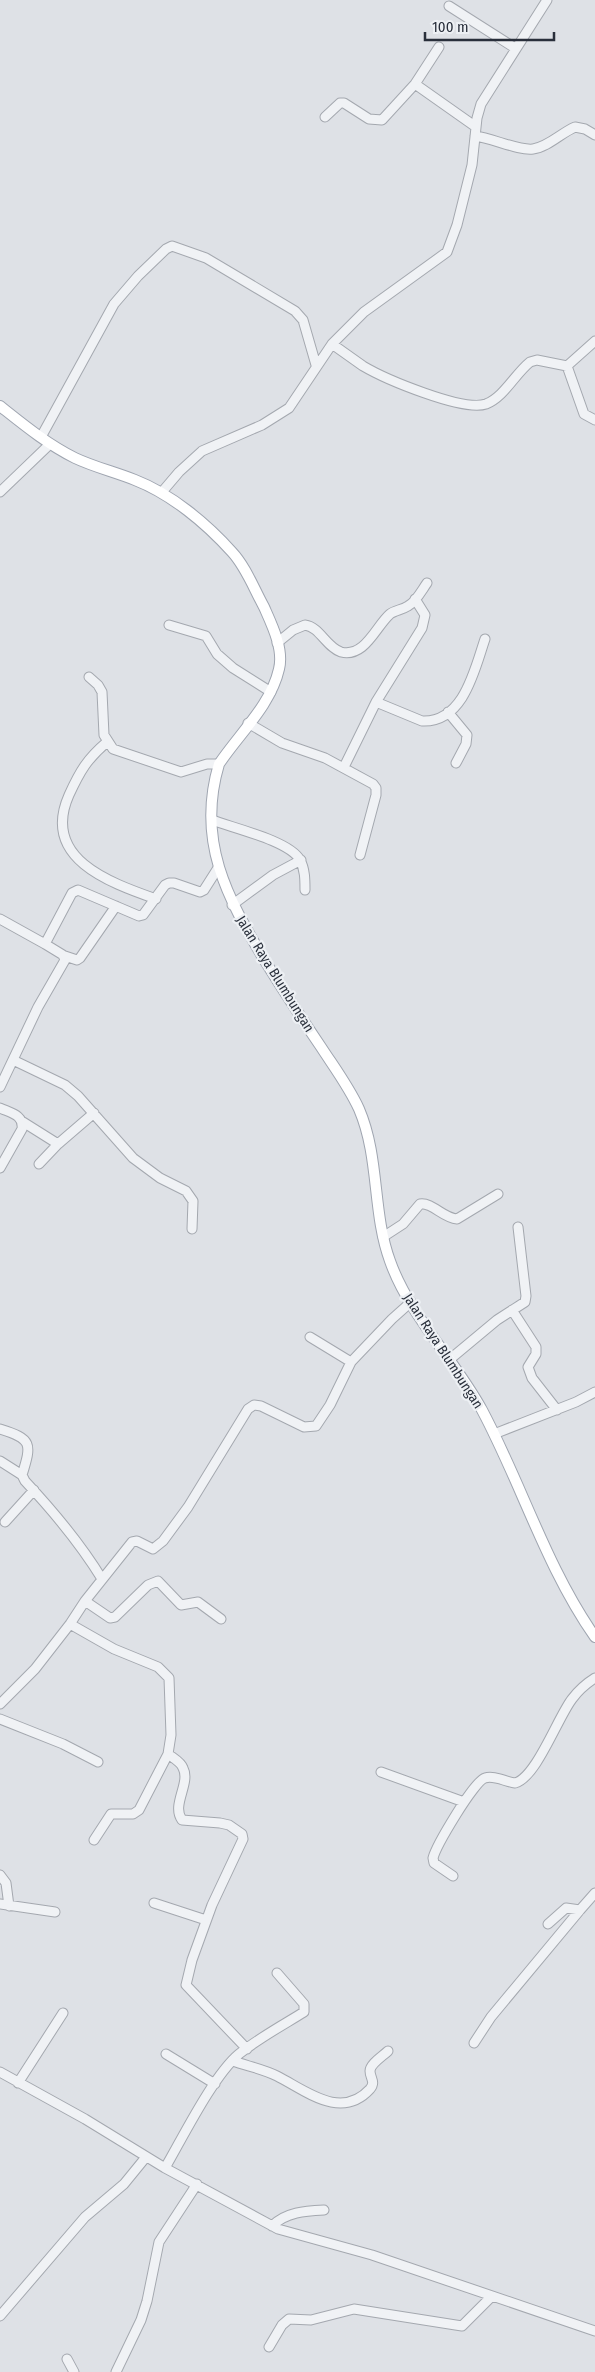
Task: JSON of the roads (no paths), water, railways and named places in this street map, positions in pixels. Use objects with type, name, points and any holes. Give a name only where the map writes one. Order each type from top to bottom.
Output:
[{"type":"main road","name":"Jalan Raya Blumbungan","points":[[0,406],[50,444],[76,458],[162,492],[209,529],[233,552],[269,619],[281,658],[271,692],[219,764],[213,793],[212,820],[218,868],[232,905],[291,1002],[358,1106],[370,1138],[383,1237],[390,1262],[411,1302],[477,1402],[494,1434],[554,1568],[594,1632]]},
{"type":"street","points":[[162,492],[179,472],[202,451],[262,425],[289,408],[300,394],[316,365],[332,344],[369,307],[447,252],[457,225],[472,165],[475,131],[481,104],[547,0]]},
{"type":"street","points":[[449,6],[515,48]]},
{"type":"street","points":[[325,117],[340,103],[344,102],[369,119],[382,120],[415,84],[439,47]]},
{"type":"street","points":[[415,84],[475,131],[526,149],[534,149],[575,126],[595,135]]},
{"type":"street","points":[[40,437],[114,304],[133,281],[166,249],[172,246],[206,258],[295,311],[303,320],[312,344],[316,365]]},
{"type":"street","points":[[567,366],[595,341]]},
{"type":"street","points":[[332,344],[364,366],[383,376],[444,399],[474,406],[494,400],[530,362],[537,360],[567,366]]},
{"type":"street","points":[[567,366],[584,414],[595,420]]},
{"type":"street","points":[[0,492],[50,444]]},
{"type":"street","points":[[277,643],[293,630],[305,625],[315,629],[333,648],[348,653],[356,651],[364,646],[392,613],[407,607],[427,583]]},
{"type":"street","points":[[344,767],[376,702],[422,628],[425,614],[415,599]]},
{"type":"street","points":[[169,625],[206,636],[217,654],[234,668],[271,692]]},
{"type":"street","points":[[376,702],[422,721],[430,721],[448,712],[461,699],[469,685],[485,639]]},
{"type":"street","points":[[89,677],[98,685],[102,692],[104,735],[113,749],[181,772],[207,764],[219,764]]},
{"type":"street","points":[[448,712],[466,735],[466,744],[456,763]]},
{"type":"street","points":[[248,723],[282,743],[325,758],[373,784],[376,788],[375,801],[360,855]]},
{"type":"street","points":[[107,742],[90,756],[82,767],[67,800],[61,829],[65,842],[81,862],[108,880],[156,899]]},
{"type":"street","points":[[212,820],[281,844],[294,851],[301,860],[305,876],[305,890]]},
{"type":"street","points":[[232,905],[272,875],[301,860]]},
{"type":"street","points":[[45,944],[72,893],[78,890],[139,916],[143,915],[165,885],[174,883],[200,892],[204,890],[218,868]]},
{"type":"street","points":[[0,919],[65,956],[77,960],[116,906]]},
{"type":"street","points":[[0,1087],[4,1068],[13,1060],[65,956]]},
{"type":"street","points":[[13,1060],[65,1085],[78,1096],[133,1158],[160,1178],[186,1190],[193,1201],[192,1229]]},
{"type":"street","points":[[0,1108],[20,1117],[23,1122],[58,1144]]},
{"type":"street","points":[[39,1164],[58,1144],[94,1114]]},
{"type":"street","points":[[0,1168],[22,1129],[23,1122]]},
{"type":"street","points":[[383,1237],[403,1224],[420,1204],[428,1205],[446,1217],[457,1219],[498,1194]]},
{"type":"street","points":[[449,1360],[496,1320],[524,1302],[526,1296],[518,1227]]},
{"type":"street","points":[[0,1704],[35,1669],[70,1624],[85,1601],[132,1542],[137,1541],[153,1549],[163,1541],[188,1507],[248,1408],[254,1405],[261,1406],[304,1427],[316,1426],[330,1405],[351,1362],[411,1302]]},
{"type":"street","points":[[512,1310],[536,1347],[536,1354],[528,1367],[532,1378],[557,1410]]},
{"type":"street","points":[[310,1338],[351,1362]]},
{"type":"street","points":[[494,1434],[557,1410],[595,1392]]},
{"type":"street","points":[[0,1429],[18,1435],[28,1443],[30,1448],[22,1474]]},
{"type":"street","points":[[0,1461],[22,1474],[77,1541],[102,1579]]},
{"type":"street","points":[[5,1522],[34,1490]]},
{"type":"street","points":[[85,1601],[110,1618],[115,1617],[148,1585],[158,1581],[181,1605],[198,1602],[221,1619]]},
{"type":"street","points":[[70,1624],[114,1649],[158,1667],[166,1673],[171,1683],[172,1735],[168,1754],[138,1810],[133,1814],[111,1814],[94,1840]]},
{"type":"street","points":[[453,1876],[434,1863],[433,1858],[464,1802],[484,1778],[492,1777],[515,1783],[525,1778],[545,1748],[572,1699],[595,1678]]},
{"type":"street","points":[[0,1719],[63,1744],[98,1762]]},
{"type":"street","points":[[168,1754],[180,1764],[185,1772],[178,1809],[182,1820],[229,1825],[242,1834],[243,1838],[206,1920],[192,1960],[186,1985],[247,2049]]},
{"type":"street","points":[[381,1772],[464,1802]]},
{"type":"street","points":[[0,1875],[6,1883],[4,1905],[55,1912]]},
{"type":"street","points":[[474,2043],[491,2017],[595,1893]]},
{"type":"street","points":[[154,1903],[206,1920]]},
{"type":"street","points":[[548,1924],[566,1908],[580,1910]]},
{"type":"street","points":[[165,2168],[215,2084],[233,2061],[247,2049],[304,2012],[304,2004],[277,1973]]},
{"type":"street","points":[[18,2083],[63,2013]]},
{"type":"street","points":[[233,2061],[274,2075],[326,2102],[342,2104],[357,2099],[370,2089],[373,2080],[370,2071],[371,2067],[388,2052]]},
{"type":"street","points":[[166,2054],[215,2084]]},
{"type":"street","points":[[0,2072],[85,2119],[165,2168],[286,2233],[372,2255],[595,2331]]},
{"type":"street","points":[[0,2316],[85,2217],[124,2184],[146,2156]]},
{"type":"street","points":[[116,2372],[141,2320],[147,2301],[159,2242],[197,2184]]},
{"type":"street","points":[[272,2226],[280,2218],[288,2215],[324,2210]]},
{"type":"street","points":[[269,2347],[285,2321],[311,2320],[348,2310],[359,2309],[462,2326],[492,2296]]},
{"type":"street","points":[[67,2358],[74,2372]]}]
